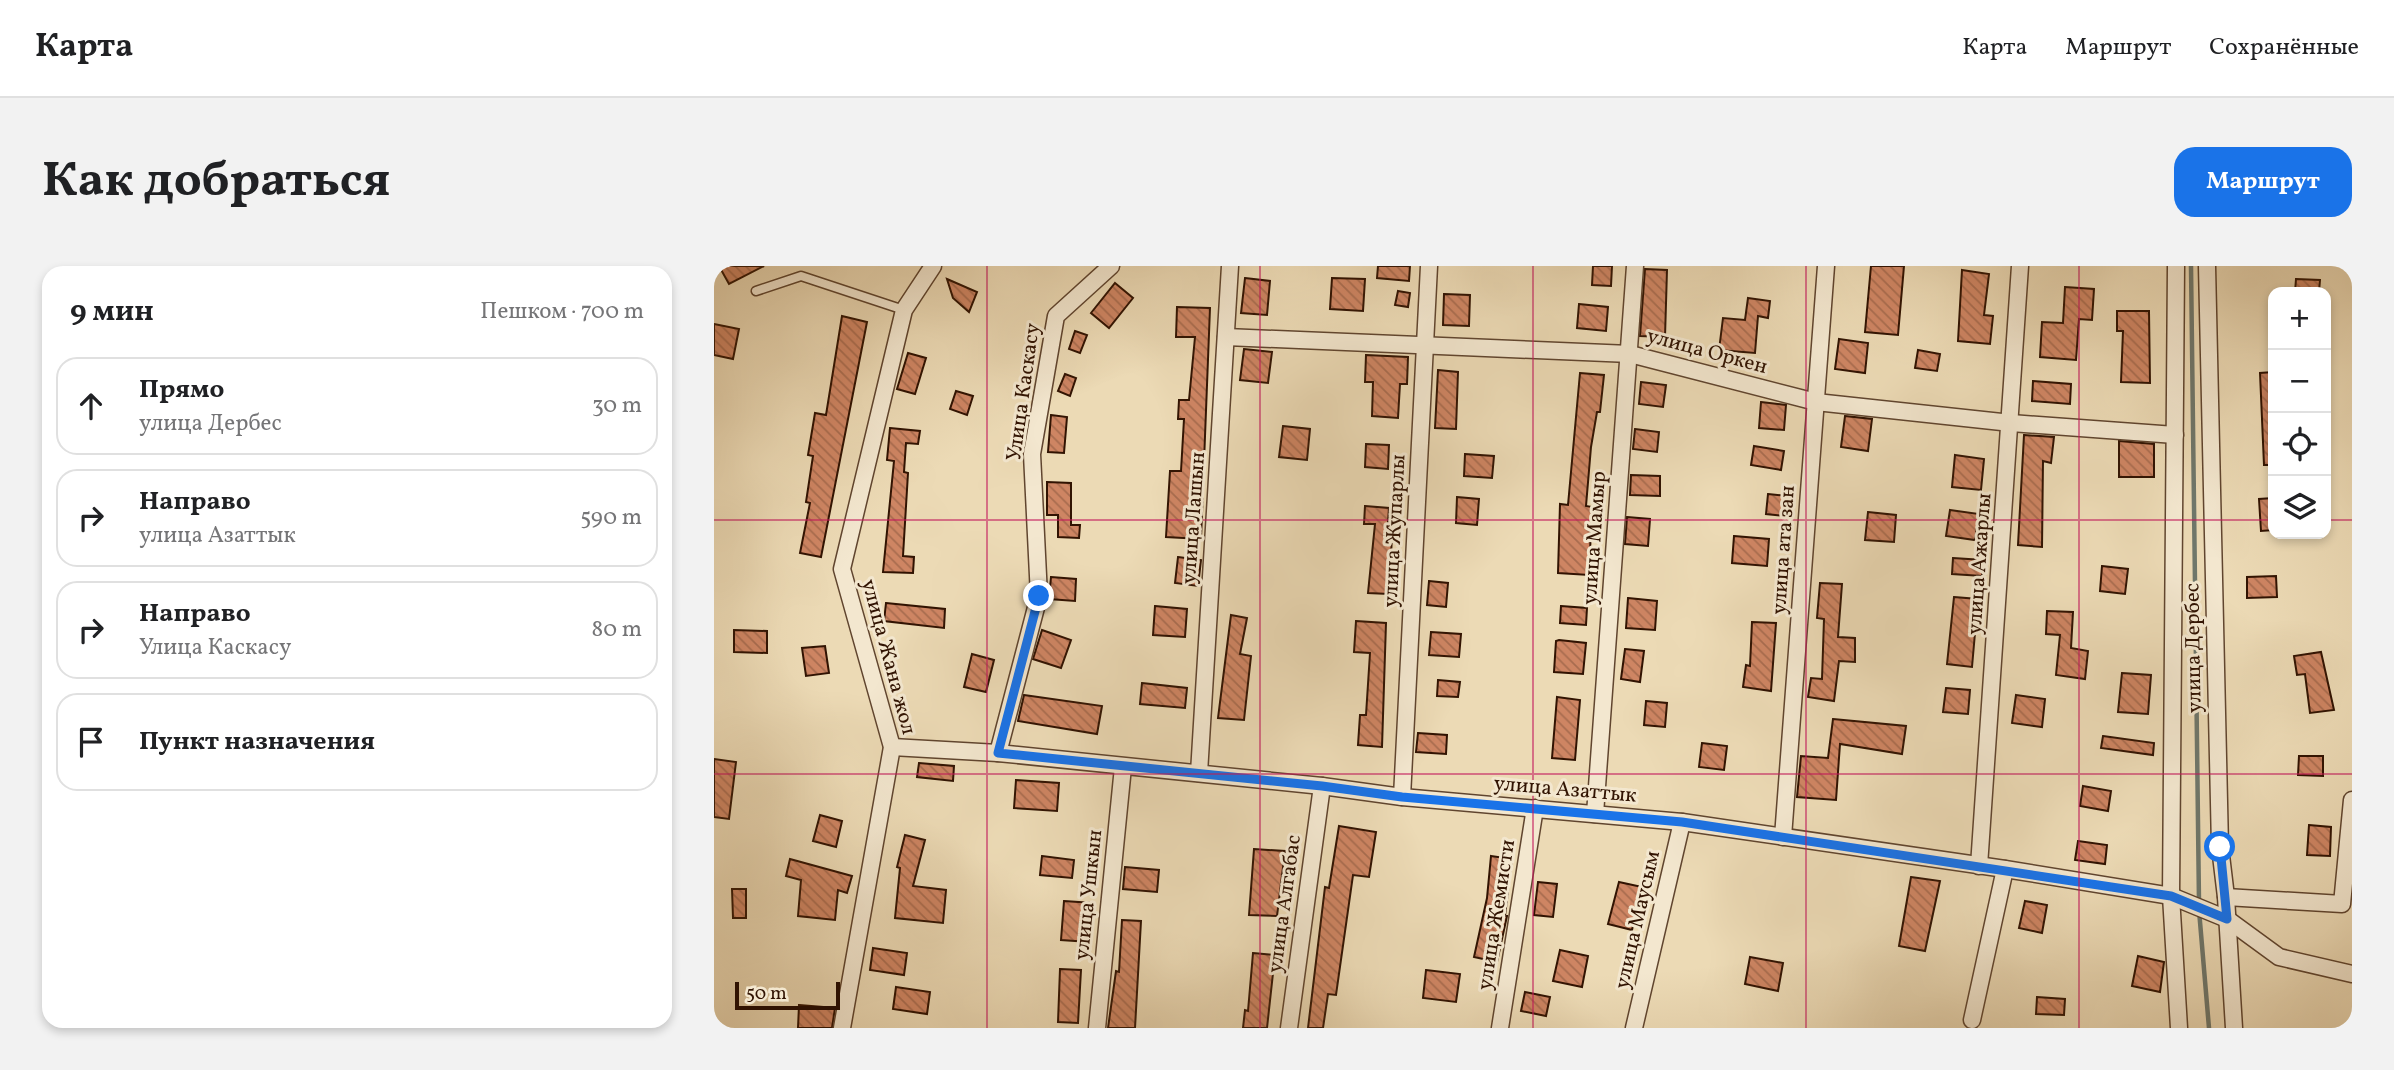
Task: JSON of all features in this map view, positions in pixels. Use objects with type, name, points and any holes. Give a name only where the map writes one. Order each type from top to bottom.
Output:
[{"type":"street","name":"улица Жана жол","points":[[842,1028],[892,747],[842,569],[904,310],[933,266]]},
{"type":"street","name":"Улица Каскасу","points":[[998,753],[1039,596],[1032,454],[1056,316],[1111,266]]},
{"type":"street","name":"улица Лашын","points":[[1199,774],[1230,266]]},
{"type":"street","name":"улица Жупарлы","points":[[1402,797],[1429,266]]},
{"type":"street","name":"улица Мамыр","points":[[1595,814],[1635,266]]},
{"type":"street","name":"улица ата зан","points":[[1783,837],[1826,266]]},
{"type":"street","name":"улица Ажарлы","points":[[1979,866],[2020,266]]},
{"type":"street","name":"улица Дербес","points":[[2176,266],[2171,896],[2179,1028]]},
{"type":"street","name":"улица Дербес","points":[[2207,266],[2220,847],[2226,897],[2234,1028]]},
{"type":"street","name":"улица Оркен","points":[[1226,337],[1630,354],[1816,402],[2175,435]]},
{"type":"street","name":"улица Азаттык","points":[[892,747],[998,753],[1322,786],[1402,797],[1682,822],[2005,869],[2171,896],[2227,919],[2279,957],[2352,974]]},
{"type":"street","name":"улица Ушкын","points":[[1097,1028],[1124,767]]},
{"type":"street","name":"улица Алгабас","points":[[1289,1028],[1322,786]]},
{"type":"street","points":[[2226,897],[2342,904],[2352,800]]},
{"type":"street","name":"улица Жемисти","points":[[1500,1028],[1535,808]]},
{"type":"street","name":"улица Маусым","points":[[1634,1028],[1682,822]]},
{"type":"street","points":[[1972,1020],[2005,869]]},
{"type":"lane","points":[[756,291],[801,276],[904,310]]},
{"type":"building","points":[[719,266],[764,266],[729,284]]},
{"type":"building","points":[[1378,266],[1410,266],[1409,281],[1377,278]]},
{"type":"building","points":[[1593,266],[1612,266],[1611,286],[1592,285]]},
{"type":"building","points":[[1871,266],[1904,266],[1898,335],[1865,332]]},
{"type":"building","points":[[1645,269],[1667,270],[1665,337],[1640,336]]},
{"type":"building","points":[[1962,270],[1989,274],[1984,315],[1993,316],[1990,344],[1958,341]]},
{"type":"building","points":[[1245,278],[1270,281],[1267,315],[1241,313]]},
{"type":"building","points":[[1332,278],[1365,279],[1363,311],[1330,309]]},
{"type":"building","points":[[947,279],[977,292],[969,312],[953,298]]},
{"type":"building","points":[[2296,279],[2320,280],[2319,287],[2295,287]]},
{"type":"building","points":[[1115,283],[1133,298],[1109,328],[1091,313]]},
{"type":"building","points":[[2065,287],[2094,289],[2092,320],[2079,319],[2076,360],[2040,357],[2042,322],[2063,323]]},
{"type":"building","points":[[1398,291],[1410,293],[1408,307],[1395,305]]},
{"type":"building","points":[[1444,294],[1470,295],[1469,326],[1443,325]]},
{"type":"building","points":[[1748,298],[1770,301],[1768,318],[1758,316],[1755,353],[1719,350],[1723,318],[1745,320]]},
{"type":"building","points":[[1579,304],[1608,307],[1606,331],[1577,328]]},
{"type":"building","points":[[1177,307],[1210,308],[1201,539],[1166,537],[1170,471],[1181,471],[1184,419],[1178,419],[1179,400],[1189,400],[1195,337],[1176,337]]},
{"type":"building","points":[[2117,311],[2149,311],[2150,383],[2121,382],[2123,331],[2117,331]]},
{"type":"building","points":[[842,316],[867,322],[821,557],[800,553],[810,503],[806,502],[813,456],[808,455],[815,413],[826,415]]},
{"type":"building","points":[[714,324],[739,329],[733,359],[714,355]]},
{"type":"building","points":[[1075,331],[1087,335],[1080,353],[1069,349]]},
{"type":"building","points":[[1839,339],[1868,343],[1865,373],[1835,369]]},
{"type":"building","points":[[1244,349],[1272,352],[1268,383],[1240,380]]},
{"type":"building","points":[[1918,350],[1940,354],[1937,371],[1915,368]]},
{"type":"building","points":[[908,353],[926,358],[915,394],[897,389]]},
{"type":"building","points":[[1366,355],[1408,357],[1407,384],[1400,384],[1398,418],[1372,416],[1373,382],[1365,382]]},
{"type":"building","points":[[1438,370],[1458,372],[1456,429],[1435,428]]},
{"type":"building","points":[[2268,372],[2268,465],[2264,465],[2260,373]]},
{"type":"building","points":[[1580,373],[1604,375],[1600,412],[1597,412],[1591,447],[1586,506],[1592,507],[1589,575],[1558,573],[1560,504],[1568,505]]},
{"type":"building","points":[[1065,374],[1076,378],[1070,396],[1058,391]]},
{"type":"building","points":[[2033,381],[2071,384],[2070,404],[2032,401]]},
{"type":"building","points":[[1641,382],[1666,385],[1663,407],[1639,404]]},
{"type":"building","points":[[956,391],[973,396],[967,415],[950,409]]},
{"type":"building","points":[[1761,402],[1786,405],[1784,430],[1759,428]]},
{"type":"building","points":[[1051,415],[1067,417],[1064,453],[1048,452]]},
{"type":"building","points":[[1845,416],[1872,419],[1868,451],[1841,447]]},
{"type":"building","points":[[1283,426],[1310,429],[1307,460],[1279,457]]},
{"type":"building","points":[[890,428],[920,431],[918,444],[906,443],[904,472],[908,473],[903,556],[914,557],[913,573],[883,572],[894,461],[887,460]]},
{"type":"building","points":[[1635,429],[1659,432],[1657,452],[1633,449]]},
{"type":"building","points":[[2024,435],[2054,437],[2051,463],[2043,461],[2042,547],[2018,545]]},
{"type":"building","points":[[2119,441],[2154,444],[2154,477],[2119,477]]},
{"type":"building","points":[[1366,444],[1389,445],[1388,469],[1365,467]]},
{"type":"building","points":[[1754,446],[1784,451],[1781,470],[1751,465]]},
{"type":"building","points":[[1465,454],[1494,456],[1492,478],[1464,476]]},
{"type":"building","points":[[1955,455],[1984,459],[1981,490],[1952,487]]},
{"type":"building","points":[[1631,475],[1660,476],[1660,496],[1630,495]]},
{"type":"building","points":[[1047,482],[1071,483],[1071,525],[1080,525],[1079,538],[1058,537],[1058,515],[1047,515]]},
{"type":"building","points":[[1768,494],[1788,496],[1786,516],[1766,514]]},
{"type":"building","points":[[1457,497],[1479,499],[1477,525],[1456,523]]},
{"type":"building","points":[[2268,498],[2268,530],[2261,531],[2259,499]]},
{"type":"building","points":[[1365,506],[1389,508],[1387,536],[1392,536],[1389,594],[1368,593],[1375,524],[1364,524]]},
{"type":"building","points":[[1950,510],[1979,514],[1975,540],[1946,536]]},
{"type":"building","points":[[1868,512],[1896,515],[1894,542],[1865,540]]},
{"type":"building","points":[[1627,517],[1650,519],[1648,546],[1625,544]]},
{"type":"building","points":[[1734,536],[1769,539],[1767,566],[1732,563]]},
{"type":"building","points":[[1178,557],[1201,560],[1198,586],[1175,583]]},
{"type":"building","points":[[1953,558],[1983,560],[1982,576],[1952,574]]},
{"type":"building","points":[[2102,566],[2128,569],[2125,594],[2100,591]]},
{"type":"building","points":[[2276,576],[2277,597],[2247,598],[2247,577]]},
{"type":"building","points":[[1051,577],[1076,579],[1075,601],[1049,599]]},
{"type":"building","points":[[1429,581],[1448,583],[1446,607],[1427,605]]},
{"type":"building","points":[[1820,583],[1842,584],[1838,637],[1855,638],[1855,662],[1839,661],[1834,701],[1808,697],[1811,678],[1822,679],[1824,619],[1817,618]]},
{"type":"building","points":[[1954,597],[1978,599],[1972,667],[1947,664]]},
{"type":"building","points":[[1628,598],[1657,601],[1655,630],[1626,628]]},
{"type":"building","points":[[886,603],[945,609],[944,628],[884,621]]},
{"type":"building","points":[[1155,606],[1187,609],[1185,637],[1153,635]]},
{"type":"building","points":[[1561,606],[1587,608],[1586,625],[1560,623]]},
{"type":"building","points":[[2047,611],[2073,612],[2071,648],[2088,651],[2085,679],[2056,675],[2060,635],[2046,634]]},
{"type":"building","points":[[1231,615],[1247,618],[1240,654],[1251,656],[1244,720],[1218,718]]},
{"type":"building","points":[[1356,621],[1386,623],[1382,747],[1358,745],[1360,715],[1366,715],[1370,653],[1354,652]]},
{"type":"building","points":[[1752,622],[1776,623],[1771,691],[1743,687],[1746,665],[1750,666]]},
{"type":"building","points":[[734,630],[767,631],[767,653],[734,652]]},
{"type":"building","points":[[1042,630],[1071,640],[1061,668],[1033,659]]},
{"type":"building","points":[[1431,632],[1461,634],[1459,657],[1429,655]]},
{"type":"building","points":[[1556,641],[1586,643],[1583,674],[1554,672]]},
{"type":"building","points":[[825,646],[829,673],[806,676],[802,648]]},
{"type":"building","points":[[1625,649],[1644,651],[1640,682],[1621,679]]},
{"type":"building","points":[[2321,652],[2334,710],[2310,713],[2305,674],[2297,675],[2294,656]]},
{"type":"building","points":[[972,654],[994,660],[986,692],[964,687]]},
{"type":"building","points":[[2122,673],[2151,675],[2148,714],[2118,712]]},
{"type":"building","points":[[1438,680],[1460,682],[1458,697],[1437,696]]},
{"type":"building","points":[[1142,683],[1187,688],[1185,708],[1140,704]]},
{"type":"building","points":[[1946,688],[1970,690],[1968,714],[1943,712]]},
{"type":"building","points":[[1024,695],[1102,706],[1097,734],[1018,721]]},
{"type":"building","points":[[2016,695],[2045,699],[2042,727],[2012,723]]},
{"type":"building","points":[[1557,697],[1580,700],[1575,760],[1552,758]]},
{"type":"building","points":[[1646,701],[1667,703],[1665,727],[1644,725]]},
{"type":"building","points":[[1833,719],[1906,726],[1902,754],[1840,744],[1836,800],[1797,797],[1801,756],[1828,758]]},
{"type":"building","points":[[1418,733],[1447,735],[1446,754],[1416,752]]},
{"type":"building","points":[[2103,736],[2154,743],[2153,755],[2101,748]]},
{"type":"building","points":[[1702,743],[1727,746],[1724,770],[1699,767]]},
{"type":"building","points":[[2299,756],[2323,756],[2323,776],[2298,775]]},
{"type":"building","points":[[714,759],[736,762],[729,819],[714,817]]},
{"type":"building","points":[[919,763],[954,766],[953,781],[917,777]]},
{"type":"building","points":[[1016,780],[1059,783],[1057,811],[1014,808]]},
{"type":"building","points":[[2083,786],[2111,791],[2108,811],[2080,806]]},
{"type":"building","points":[[820,815],[842,821],[836,847],[813,841]]},
{"type":"building","points":[[2309,825],[2331,827],[2330,856],[2307,855]]},
{"type":"building","points":[[1339,826],[1376,832],[1369,877],[1353,875],[1336,995],[1328,994],[1323,1028],[1308,1028],[1325,887],[1329,888]]},
{"type":"building","points":[[905,835],[925,840],[913,886],[946,890],[943,923],[895,918],[900,868],[897,867]]},
{"type":"building","points":[[2078,841],[2107,845],[2105,864],[2075,860]]},
{"type":"building","points":[[1254,849],[1285,851],[1277,916],[1249,915]]},
{"type":"building","points":[[1042,856],[1074,860],[1072,878],[1040,875]]},
{"type":"building","points":[[1491,856],[1512,859],[1507,916],[1497,962],[1474,957],[1487,898]]},
{"type":"building","points":[[790,859],[852,876],[847,893],[838,890],[835,920],[798,916],[801,880],[786,876]]},
{"type":"building","points":[[1125,867],[1159,870],[1157,892],[1123,889]]},
{"type":"building","points":[[1911,877],[1940,881],[1925,951],[1899,946]]},
{"type":"building","points":[[1538,882],[1557,884],[1553,917],[1534,915]]},
{"type":"building","points":[[1619,882],[1642,887],[1632,930],[1608,924]]},
{"type":"building","points":[[732,889],[746,889],[746,918],[733,918]]},
{"type":"building","points":[[1064,901],[1093,903],[1089,942],[1061,940]]},
{"type":"building","points":[[2025,901],[2047,905],[2042,933],[2019,928]]},
{"type":"building","points":[[1122,920],[1141,921],[1135,1028],[1108,1028],[1116,971],[1119,972]]},
{"type":"building","points":[[873,948],[907,953],[904,975],[870,970]]},
{"type":"building","points":[[1560,950],[1588,956],[1582,987],[1553,981]]},
{"type":"building","points":[[1253,953],[1275,955],[1267,1028],[1243,1028],[1245,1010],[1248,1011]]},
{"type":"building","points":[[2138,956],[2164,962],[2160,992],[2132,986]]},
{"type":"building","points":[[1750,957],[1783,963],[1778,991],[1745,984]]},
{"type":"building","points":[[1060,969],[1081,970],[1078,1023],[1058,1022]]},
{"type":"building","points":[[1426,970],[1460,974],[1456,1002],[1423,998]]},
{"type":"building","points":[[896,987],[930,992],[927,1014],[893,1009]]},
{"type":"building","points":[[1525,992],[1550,997],[1546,1016],[1521,1011]]},
{"type":"building","points":[[2037,997],[2065,999],[2064,1015],[2036,1014]]},
{"type":"building","points":[[799,1005],[835,1008],[832,1028],[798,1028]]},
{"type":"waterway","points":[[2191,266],[2199,902]]},
{"type":"waterway","points":[[2199,910],[2209,1028]]},
{"type":"route","points":[[1039,596],[998,753],[1322,786],[1402,797],[1682,822],[2171,896],[2227,919],[2220,847]]}]
